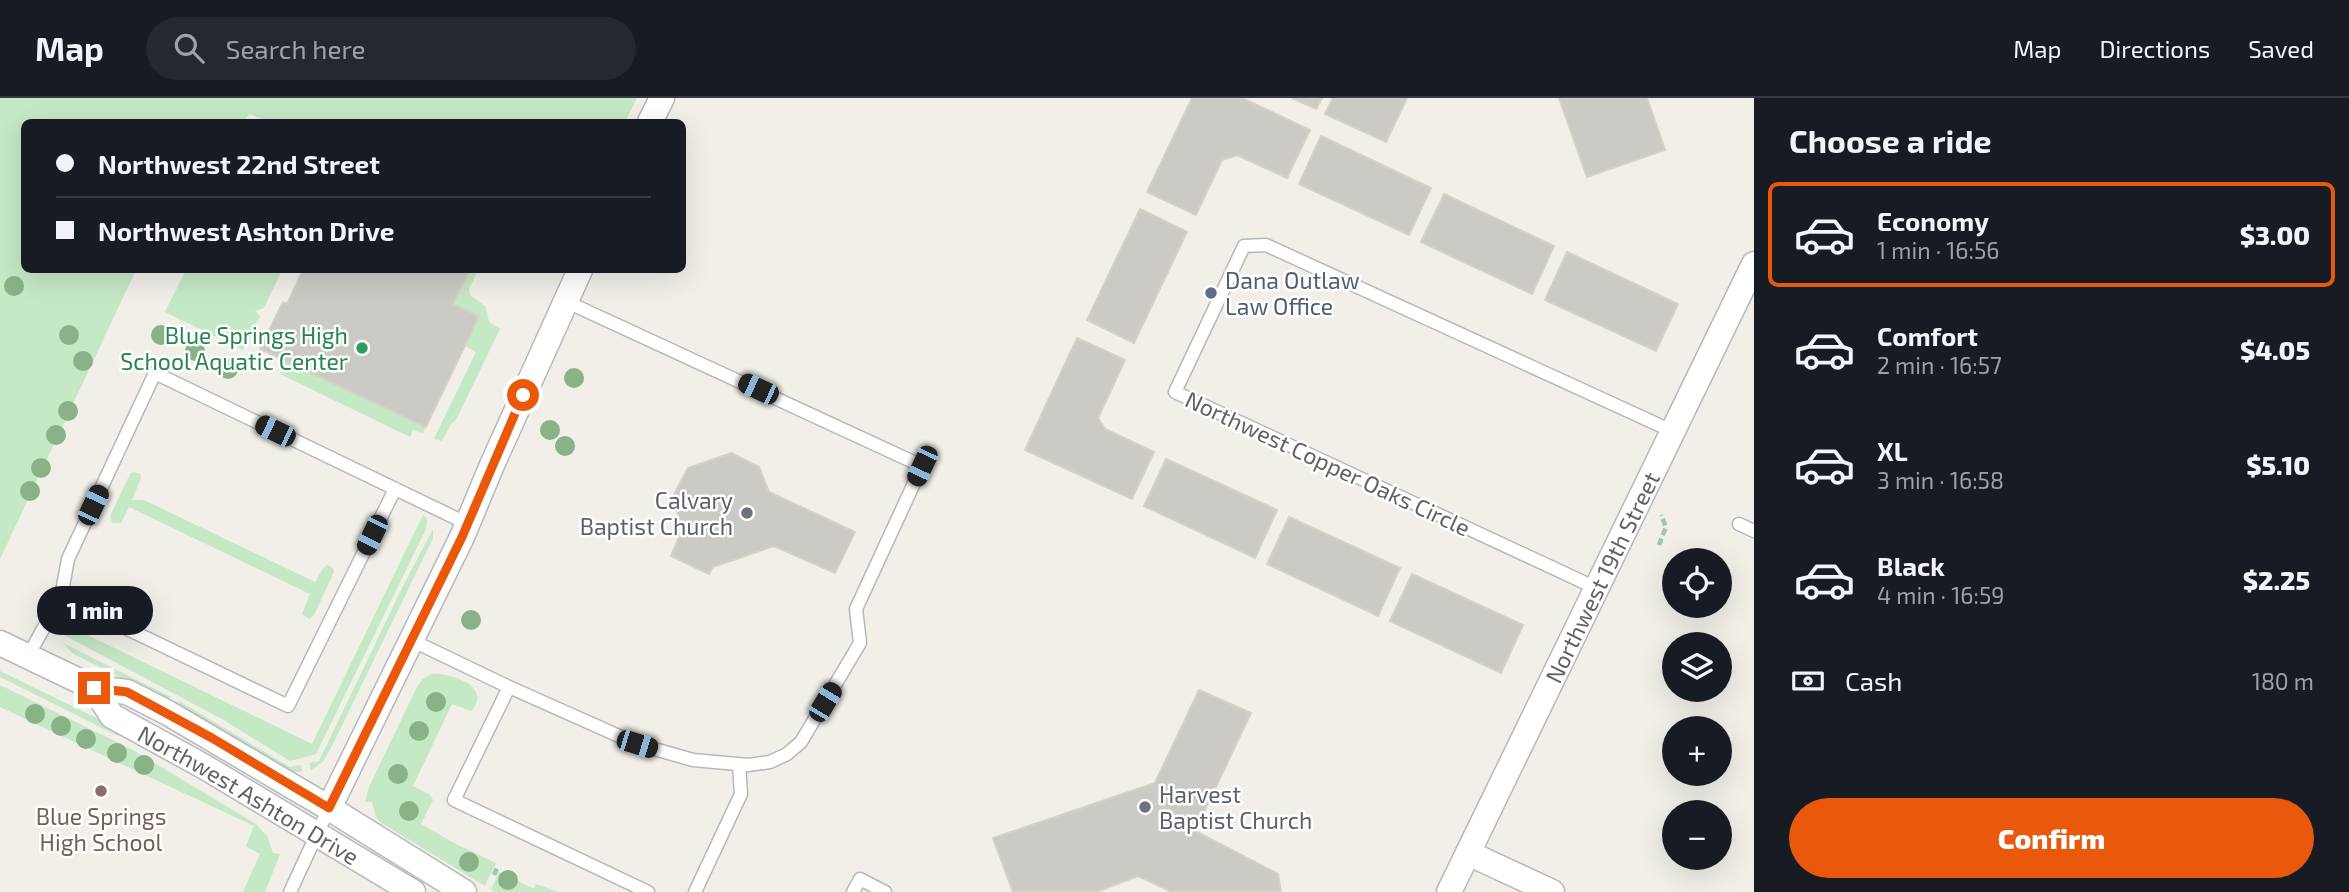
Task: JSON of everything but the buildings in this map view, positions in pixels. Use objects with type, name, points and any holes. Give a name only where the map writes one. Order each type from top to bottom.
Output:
[{"type":"street","points":[[652,119],[662,98]]},
{"type":"street","points":[[329,808],[468,524],[579,273]]},
{"type":"street","name":"Northwest 19th Street","points":[[1449,892],[1672,431],[1752,275]]},
{"type":"street","name":"Northwest Ashton Drive","points":[[0,643],[94,688],[127,692],[212,738],[464,892]]},
{"type":"street","name":"Northwest Ashton Drive","points":[[94,688],[112,716],[413,892]]},
{"type":"street","points":[[1468,853],[1552,892]]},
{"type":"lane","name":"Northwest Copper Oaks Circle","points":[[1596,588],[1175,392],[1244,246],[1266,245],[1672,431]]},
{"type":"lane","points":[[411,639],[509,687],[637,744],[693,760],[739,764],[770,762],[787,754],[801,742],[860,643],[856,609],[922,466],[565,301]]},
{"type":"lane","points":[[28,656],[61,597],[68,559],[155,373],[468,524]]},
{"type":"lane","points":[[61,597],[288,706],[395,489]]},
{"type":"lane","points":[[1740,524],[1754,531]]},
{"type":"lane","points":[[509,687],[454,800],[648,892]]},
{"type":"lane","points":[[695,892],[741,794],[739,764]]},
{"type":"lane","points":[[290,892],[329,808]]},
{"type":"lane","points":[[853,892],[860,879],[886,892]]},
{"type":"path","points":[[1658,545],[1666,527],[1661,514]]},
{"type":"path","points":[[494,876],[497,868]]},
{"type":"green space","points":[[0,98],[637,98],[626,119],[262,119],[250,114],[245,119],[21,119],[21,273],[135,273],[0,559]]},
{"type":"green space","points":[[184,273],[281,273],[264,308],[255,311],[260,316],[243,350],[165,312]]},
{"type":"green space","points":[[468,273],[477,273],[469,289],[470,295],[486,307],[489,322],[500,329],[456,420],[442,441],[434,439],[476,352],[465,346],[453,304]]},
{"type":"green space","points":[[286,361],[426,427],[423,433],[413,430],[410,437],[280,374]]},
{"type":"green space","points":[[133,472],[140,474],[141,478],[132,500],[144,500],[315,582],[324,567],[327,565],[333,568],[334,572],[314,615],[309,619],[302,614],[310,594],[129,507],[121,523],[112,523],[110,516]]},
{"type":"green space","points":[[423,515],[427,519],[426,529],[316,754],[290,761],[222,719],[62,634],[62,628],[69,626],[312,744]]},
{"type":"green space","points":[[433,529],[433,538],[333,744],[323,762],[311,770],[309,763],[319,761]]},
{"type":"green space","points":[[63,643],[171,697],[168,702],[72,653]]},
{"type":"green space","points":[[0,671],[121,730],[118,736],[0,677]]},
{"type":"green space","points":[[431,674],[458,678],[467,683],[477,695],[477,702],[471,711],[452,704],[413,786],[430,795],[433,800],[421,824],[496,863],[485,886],[380,822],[372,802],[365,802],[369,787],[418,685]]},
{"type":"green space","points":[[0,685],[133,750],[256,824],[267,836],[273,853],[280,854],[265,892],[243,892],[260,854],[246,846],[254,826],[0,707]]},
{"type":"green space","points":[[179,701],[290,767],[301,765],[302,772],[290,772],[177,707]]},
{"type":"green space","points":[[499,872],[534,889],[536,884],[559,892],[495,892],[491,890]]},
{"type":"place","name":"Dana Outlaw Law Office","points":[[1211,293]]},
{"type":"place","name":"Blue Springs High School Aquatic Center","points":[[362,348]]},
{"type":"place","name":"Calvary Baptist Church","points":[[747,513]]},
{"type":"place","name":"Blue Springs High School","points":[[101,791]]},
{"type":"place","name":"Harvest Baptist Church","points":[[1145,807]]},
{"type":"route","points":[[94,688],[127,692],[212,738],[329,808],[462,537],[523,395]]}]
